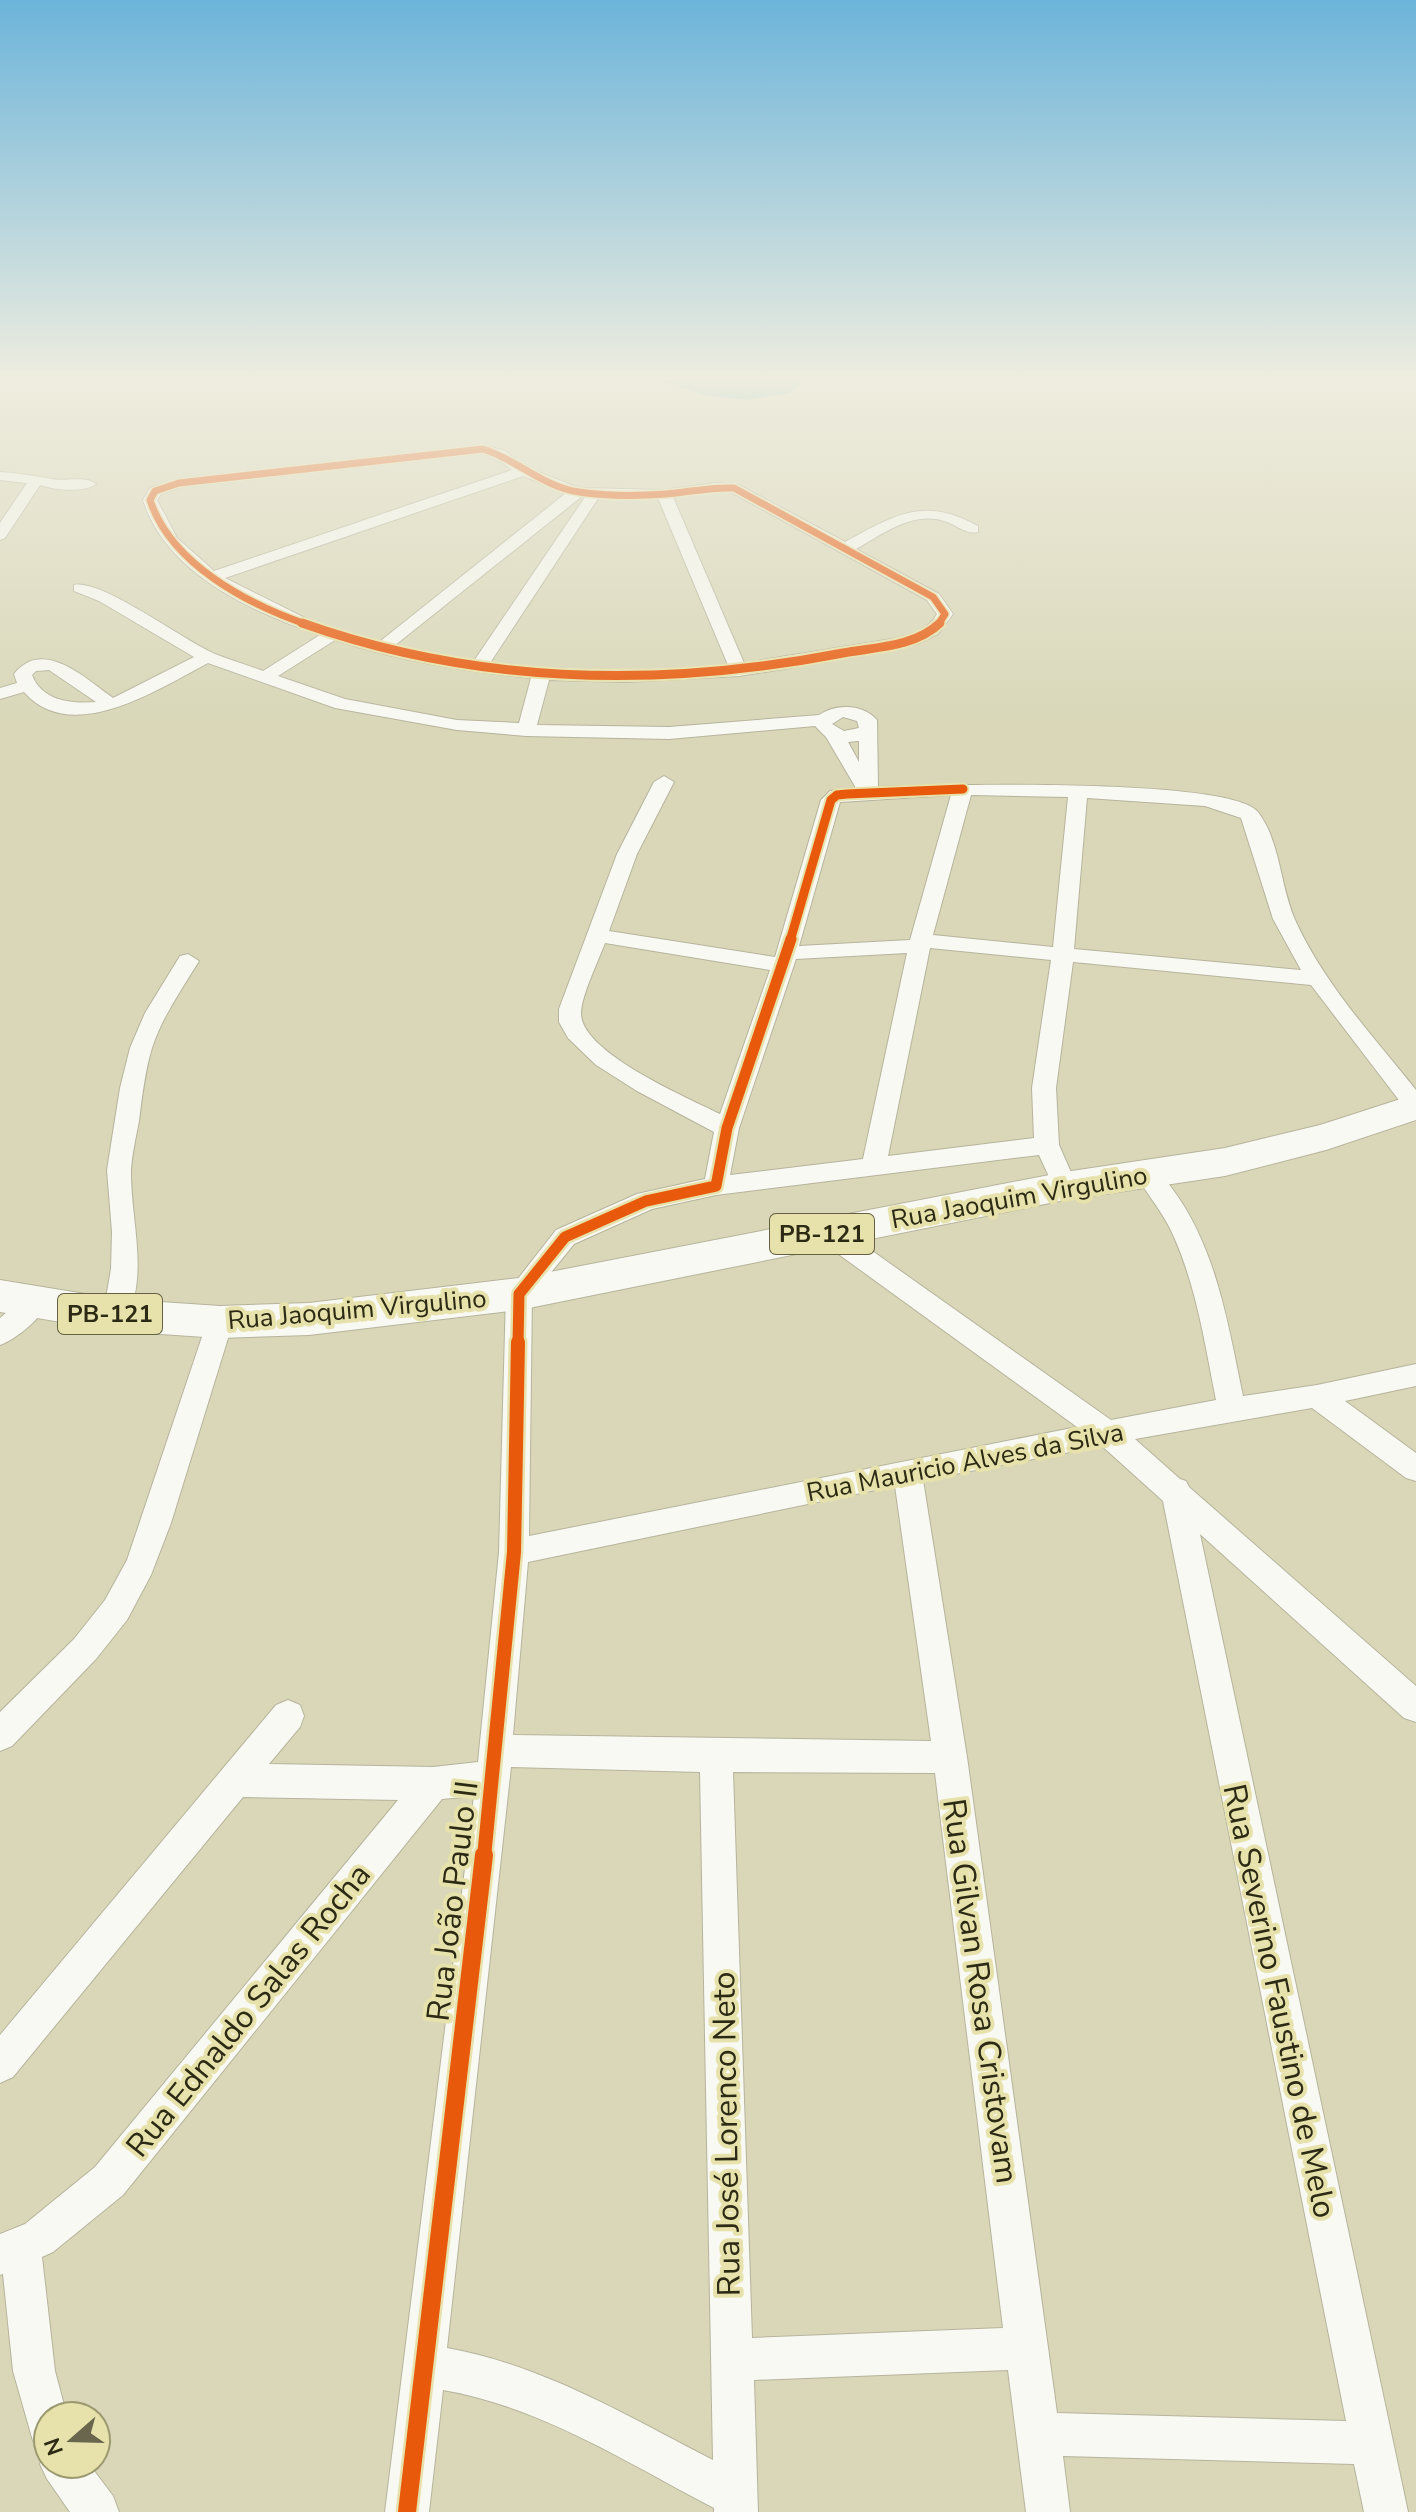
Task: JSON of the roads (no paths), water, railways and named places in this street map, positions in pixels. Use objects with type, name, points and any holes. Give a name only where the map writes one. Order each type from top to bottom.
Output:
[{"type":"main road","name":"Rua Jaoquim Virgulino","points":[[18,1299],[116,1315],[220,1322],[309,1319],[519,1294],[1065,1186],[1225,1162],[1326,1137],[1416,1106]]},
{"type":"street","points":[[0,535],[27,494]]},
{"type":"street","points":[[153,494],[150,500],[163,529],[181,553],[211,577],[259,605],[332,634],[422,659],[541,675],[669,675],[739,671],[834,656],[910,639],[927,634],[942,623],[945,614],[933,597],[745,494]]},
{"type":"street","points":[[211,577],[455,494]]},
{"type":"street","points":[[383,647],[574,494]]},
{"type":"street","points":[[479,667],[594,494]]},
{"type":"street","points":[[664,494],[739,671]]},
{"type":"street","points":[[844,549],[907,516],[923,512],[950,515],[973,529]]},
{"type":"street","points":[[80,588],[105,598],[207,657],[341,704],[383,712],[457,725],[526,731],[669,733],[829,727]]},
{"type":"street","points":[[263,678],[332,634]]},
{"type":"street","points":[[111,704],[52,664],[28,667],[23,674],[25,686],[37,697],[52,704],[111,704],[207,657]]},
{"type":"street","points":[[526,731],[541,675]]},
{"type":"street","points":[[0,694],[25,686]]},
{"type":"street","points":[[829,727],[836,713],[854,713],[868,720],[869,794]]},
{"type":"street","points":[[829,727],[869,794]]},
{"type":"street","points":[[664,782],[627,854],[570,1009],[570,1023],[576,1035],[609,1061],[727,1128]]},
{"type":"street","points":[[874,1165],[921,943],[950,825],[963,789]]},
{"type":"street","points":[[716,1186],[727,1128],[784,959],[831,800],[837,795],[963,789],[1078,790],[1200,800],[1228,805],[1249,814],[1283,918],[1318,979],[1416,1106]]},
{"type":"street","points":[[1065,1186],[1047,1145],[1044,1088],[1063,953],[1078,790]]},
{"type":"street","points":[[596,935],[784,959],[921,943],[1063,953],[1318,979]]},
{"type":"street","points":[[116,1315],[124,1269],[125,1232],[119,1170],[123,1131],[141,1048],[156,1013],[188,961]]},
{"type":"street","points":[[519,1294],[565,1237],[646,1201],[716,1186],[1047,1145]]},
{"type":"street","points":[[1147,1173],[1175,1212],[1193,1250],[1207,1292],[1232,1409]]},
{"type":"street","points":[[828,1233],[1110,1435],[1176,1490],[1416,1707]]},
{"type":"street","name":"Rua João Paulo II","points":[[407,2512],[494,1764],[514,1552],[519,1294]]},
{"type":"street","points":[[0,1334],[18,1299]]},
{"type":"street","points":[[0,1735],[85,1649],[116,1610],[140,1565],[220,1322]]},
{"type":"street","name":"Rua Mauricio Alves da Silva","points":[[514,1552],[907,1471],[1416,1375]]},
{"type":"street","points":[[1317,1396],[1416,1469]]},
{"type":"street","name":"Rua Gilvan Rosa Cristovam","points":[[907,1471],[950,1757],[1048,2512]]},
{"type":"street","name":"Rua Severino Faustino de Melo","points":[[1176,1490],[1386,2512]]},
{"type":"street","points":[[0,2064],[288,1716]]},
{"type":"street","points":[[235,1780],[433,1784],[494,1764],[716,1756],[950,1757]]},
{"type":"street","name":"Rua José Lorenco Neto","points":[[716,1756],[736,2504]]},
{"type":"street","name":"Rua Ednaldo Salas Rocha","points":[[11,2250],[39,2238],[109,2181],[433,1784]]},
{"type":"street","points":[[11,2250],[41,2400]]},
{"type":"street","points":[[732,2360],[1028,2348]]},
{"type":"street","points":[[423,2365],[485,2376],[544,2397],[736,2504]]},
{"type":"street","points":[[1039,2434],[1371,2443]]},
{"type":"street","points":[[74,2480],[97,2512]]}]
